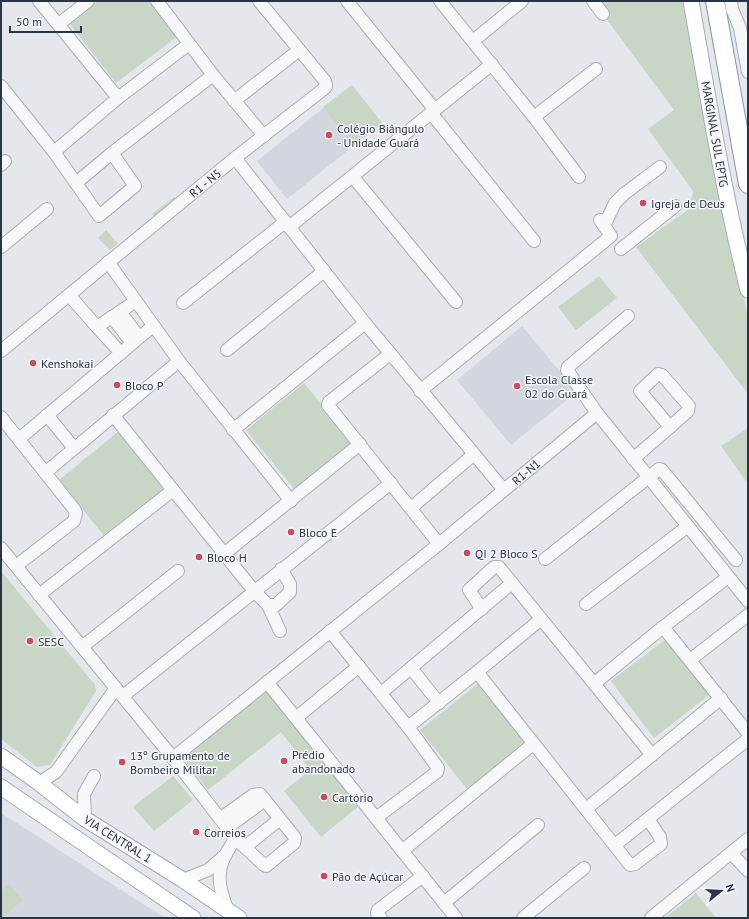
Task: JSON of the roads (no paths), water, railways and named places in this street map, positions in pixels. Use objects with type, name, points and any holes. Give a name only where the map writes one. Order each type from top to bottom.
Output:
[{"type":"highway","points":[[715,1],[748,184]]},
{"type":"main road","name":"MARGINAL SUL EPTG","points":[[691,1],[734,237],[748,290]]},
{"type":"main road","name":"VIA CENTRAL 1","points":[[1,756],[85,819],[183,880],[233,914]]},
{"type":"main road","name":"VIA CENTRAL 1","points":[[1,786],[193,918]]},
{"type":"main road","points":[[85,819],[89,846]]},
{"type":"street","points":[[39,1],[118,98]]},
{"type":"street","points":[[59,24],[88,1]]},
{"type":"street","points":[[157,1],[213,75],[264,136]]},
{"type":"street","name":"R1 - N5","points":[[1,351],[235,158],[326,86],[325,81],[259,1]]},
{"type":"street","points":[[347,1],[534,241]]},
{"type":"street","points":[[440,1],[492,64],[580,177]]},
{"type":"street","points":[[473,41],[522,1]]},
{"type":"street","points":[[593,1],[603,14]]},
{"type":"street","points":[[731,1],[732,9],[740,28],[748,72]]},
{"type":"street","points":[[54,152],[118,98],[189,44]]},
{"type":"street","points":[[234,101],[299,50]]},
{"type":"street","points":[[183,303],[352,177],[492,64]]},
{"type":"street","points":[[534,117],[596,69]]},
{"type":"street","points":[[76,183],[112,153],[213,75]]},
{"type":"street","points":[[1,86],[54,152],[100,216],[135,186],[112,153]]},
{"type":"street","points":[[235,158],[390,354],[473,455],[504,490]]},
{"type":"street","points":[[420,391],[611,236],[602,223],[614,203],[660,167]]},
{"type":"street","points":[[352,177],[456,302]]},
{"type":"street","points":[[621,249],[675,206]]},
{"type":"street","points":[[1,246],[46,209]]},
{"type":"street","points":[[108,262],[152,326],[233,430],[291,501]]},
{"type":"street","points":[[227,350],[324,271]]},
{"type":"street","points":[[69,295],[121,353]]},
{"type":"street","points":[[97,327],[136,301]]},
{"type":"street","points":[[116,314],[136,340]]},
{"type":"street","points":[[628,316],[568,367],[567,370],[597,413],[633,459],[748,601]]},
{"type":"street","points":[[233,430],[365,323]]},
{"type":"street","points":[[19,439],[152,326]]},
{"type":"street","points":[[390,354],[329,402],[329,406],[439,544]]},
{"type":"street","points":[[45,473],[179,361]]},
{"type":"street","name":"R1-N1","points":[[173,758],[439,544],[597,413]]},
{"type":"street","points":[[47,415],[74,448]]},
{"type":"street","points":[[113,415],[254,591],[268,604],[280,631]]},
{"type":"street","points":[[1,417],[74,509],[76,514],[74,521],[16,566]]},
{"type":"street","points":[[633,459],[670,427]]},
{"type":"street","points":[[224,554],[360,444]]},
{"type":"street","points":[[411,508],[473,455]]},
{"type":"street","points":[[545,559],[657,470],[662,470],[736,560]]},
{"type":"street","points":[[39,783],[56,772],[119,692],[254,591],[391,482]]},
{"type":"street","points":[[39,595],[173,490]]},
{"type":"street","points":[[586,604],[688,526]]},
{"type":"street","points":[[1,548],[173,758],[228,828],[264,866],[270,864],[291,846],[295,841],[293,835],[265,800],[228,828],[225,855],[220,867],[219,883],[233,914]]},
{"type":"street","points":[[482,609],[469,590],[494,567],[499,566],[540,619],[595,683],[652,755]]},
{"type":"street","points":[[268,604],[276,605],[290,592],[290,584],[281,569]]},
{"type":"street","points":[[82,647],[178,571]]},
{"type":"street","points":[[595,683],[663,627],[728,577]]},
{"type":"street","points":[[381,693],[512,583]]},
{"type":"street","points":[[690,660],[748,615]]},
{"type":"street","points":[[408,727],[478,672],[540,619]]},
{"type":"street","points":[[663,627],[721,698],[748,734]]},
{"type":"street","points":[[330,631],[408,727],[438,770],[376,818]]},
{"type":"street","points":[[296,718],[359,666]]},
{"type":"street","points":[[411,668],[438,703]]},
{"type":"street","points":[[478,672],[533,744],[630,865],[661,844],[660,837],[648,820]]},
{"type":"street","points":[[267,682],[456,918]]},
{"type":"street","points":[[586,809],[721,698]]},
{"type":"street","points":[[615,845],[748,739]]},
{"type":"street","points":[[402,850],[533,744]]},
{"type":"street","points":[[54,795],[56,772]]},
{"type":"street","points":[[85,819],[84,794],[94,776]]},
{"type":"street","points":[[245,847],[280,819]]},
{"type":"street","points":[[444,903],[538,825]]},
{"type":"street","points":[[651,918],[748,839]]},
{"type":"street","points":[[731,853],[748,872]]},
{"type":"street","points":[[183,880],[208,870],[225,855]]},
{"type":"street","points":[[523,918],[584,868]]},
{"type":"street","points":[[381,918],[377,913],[378,910],[423,876]]},
{"type":"place","name":"Colégio Biângulo - Unidade Guará","points":[[329,135]]},
{"type":"place","name":"Igreja de Deus","points":[[643,203]]},
{"type":"place","name":"Kenshokai","points":[[33,363]]},
{"type":"place","name":"Bloco P","points":[[117,385]]},
{"type":"place","name":"Escola Classe 02 do Guará","points":[[517,386]]},
{"type":"place","name":"Bloco E","points":[[291,532]]},
{"type":"place","name":"QI 2 Bloco S","points":[[467,553]]},
{"type":"place","name":"Bloco H","points":[[199,557]]},
{"type":"place","name":"SESC","points":[[30,641]]},
{"type":"place","name":"Prédio abandonado","points":[[284,761]]},
{"type":"place","name":"13º Grupamento de Bombeiro Militar","points":[[122,762]]},
{"type":"place","name":"Cartório","points":[[324,797]]},
{"type":"place","name":"Correios","points":[[196,832]]},
{"type":"place","name":"Pão de Açúcar","points":[[324,876]]}]
